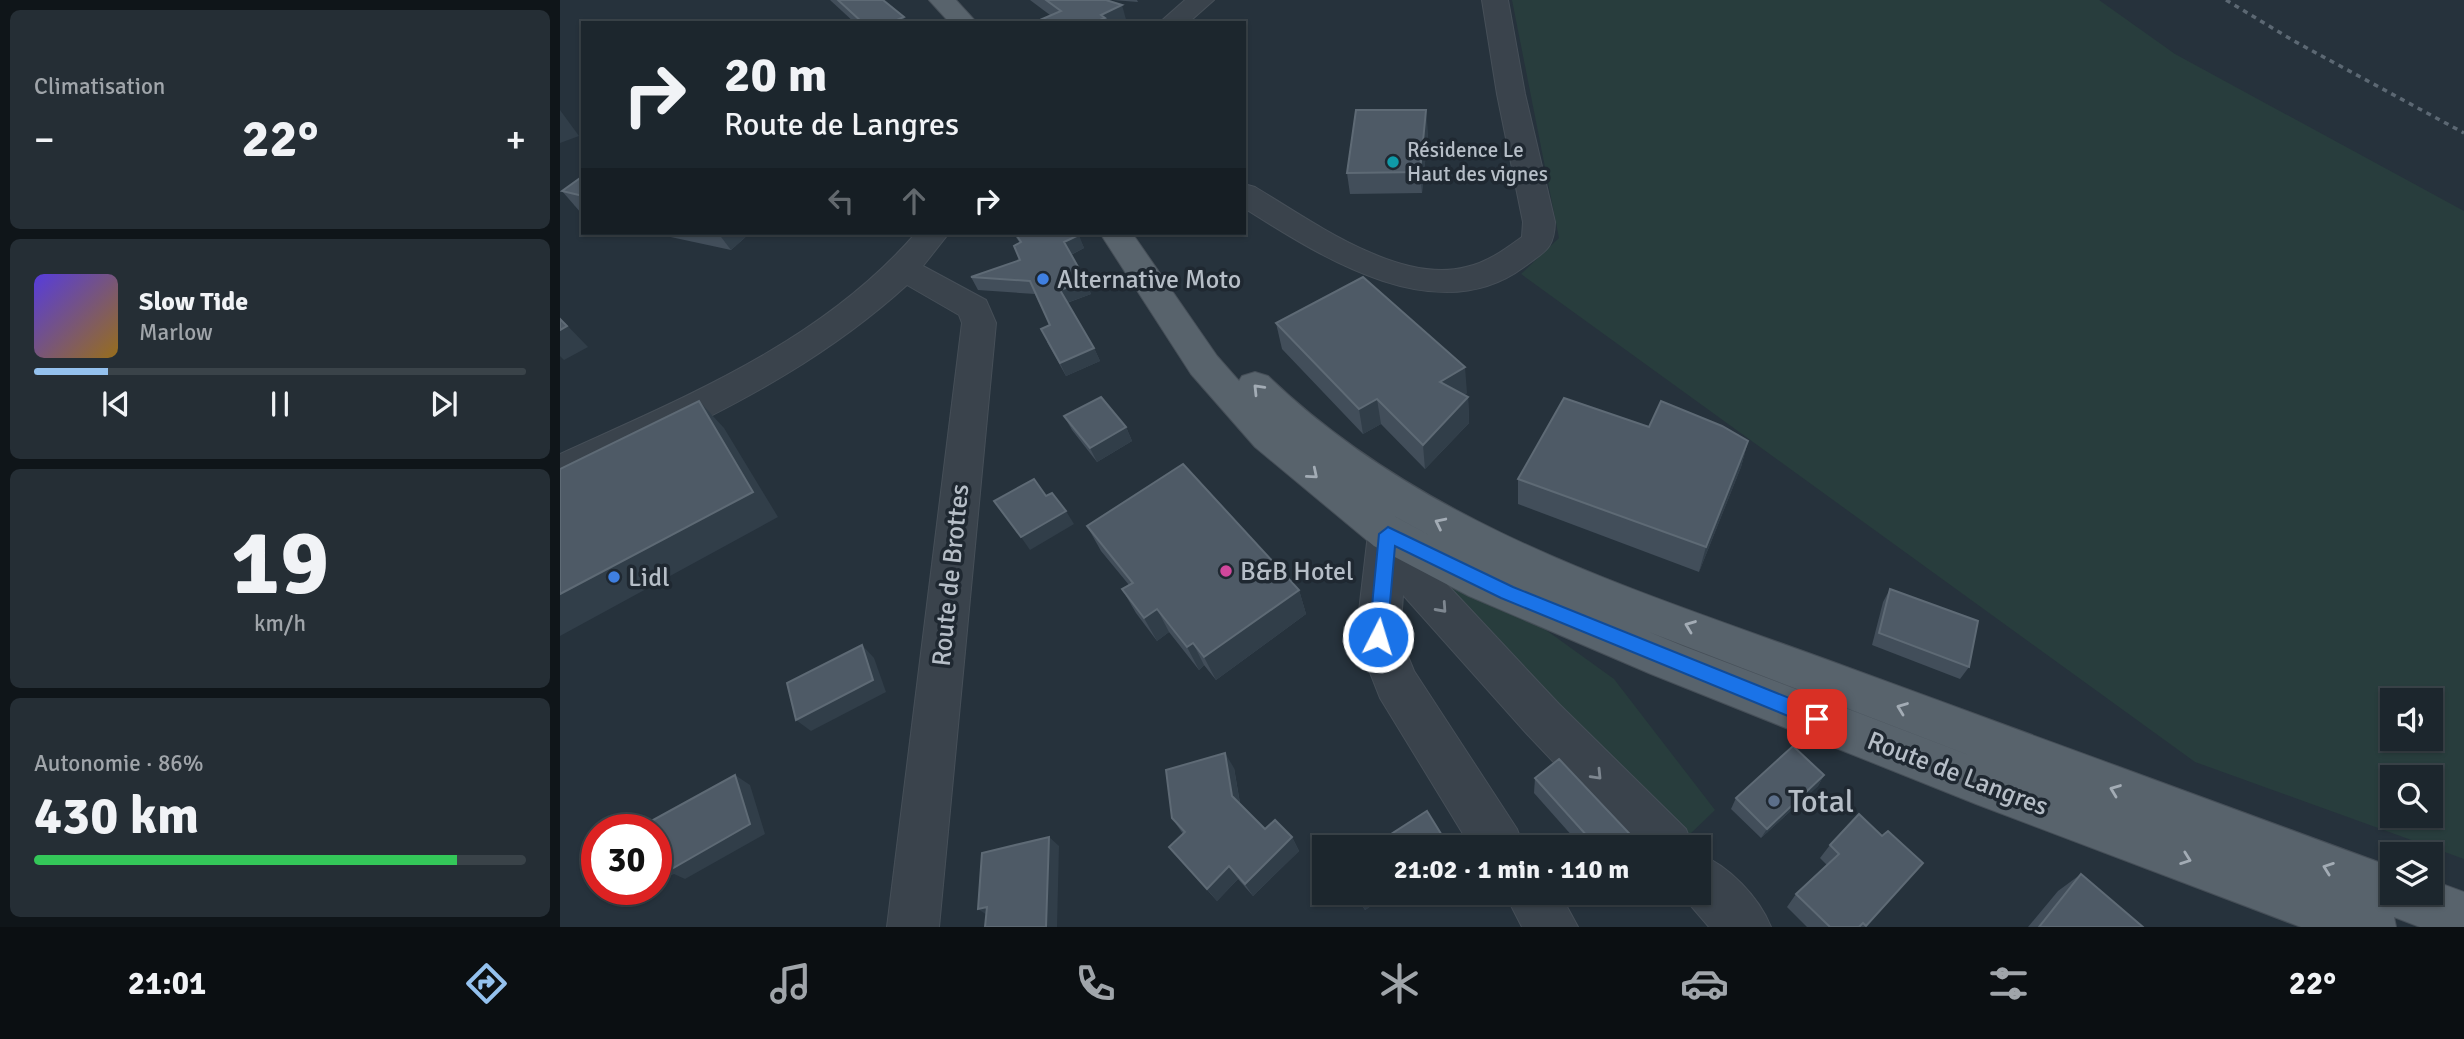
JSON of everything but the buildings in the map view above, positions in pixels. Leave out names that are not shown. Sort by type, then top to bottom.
[{"type":"main road","points":[[942,0],[962,21]]},
{"type":"main road","name":"Route de Langres","points":[[1117,235],[1204,365],[1268,437],[1388,534],[1484,583],[1667,660],[1976,781],[2370,927]]},
{"type":"main road","points":[[1141,235],[1230,359],[1286,417],[1339,460],[1413,510],[1502,553],[1588,590],[2137,799],[2380,887]]},
{"type":"main road","points":[[2428,905],[2464,918]]},
{"type":"street","points":[[1174,21],[1200,0]]},
{"type":"street","points":[[1246,195],[1355,260],[1401,275],[1451,280],[1475,277],[1521,256],[1538,241],[1539,222],[1511,93],[1495,0]]},
{"type":"street","points":[[560,471],[688,410],[792,355],[853,314],[900,271],[931,235]]},
{"type":"street","name":"Route de Brottes","points":[[900,271],[917,276],[974,308],[979,323],[913,927]]},
{"type":"street","points":[[1388,534],[1378,637],[1396,683],[1491,835]]},
{"type":"street","points":[[1388,534],[1411,575],[1543,719],[1656,835]]},
{"type":"street","points":[[1711,891],[1741,922]]},
{"type":"street","points":[[1538,905],[1552,927]]},
{"type":"green space","points":[[1512,0],[2099,0],[2175,54],[2464,211],[2464,859],[2443,851],[2443,842],[2417,842],[2195,762],[1521,274],[1559,238]]},
{"type":"green space","points":[[1446,576],[1525,615],[1614,679],[1715,810],[1689,835],[1518,679],[1435,586]]},
{"type":"railway","points":[[2226,0],[2294,41],[2464,133]]},
{"type":"place","name":"Résidence Le Haut des vignes","points":[[1393,162]]},
{"type":"place","name":"Alternative Moto","points":[[1043,279]]},
{"type":"place","name":"B&B Hotel","points":[[1226,571]]},
{"type":"place","name":"Lidl","points":[[614,577]]},
{"type":"place","name":"Total","points":[[1774,801]]},
{"type":"route","points":[[1378,637],[1388,534],[1507,593],[1817,719]]}]
